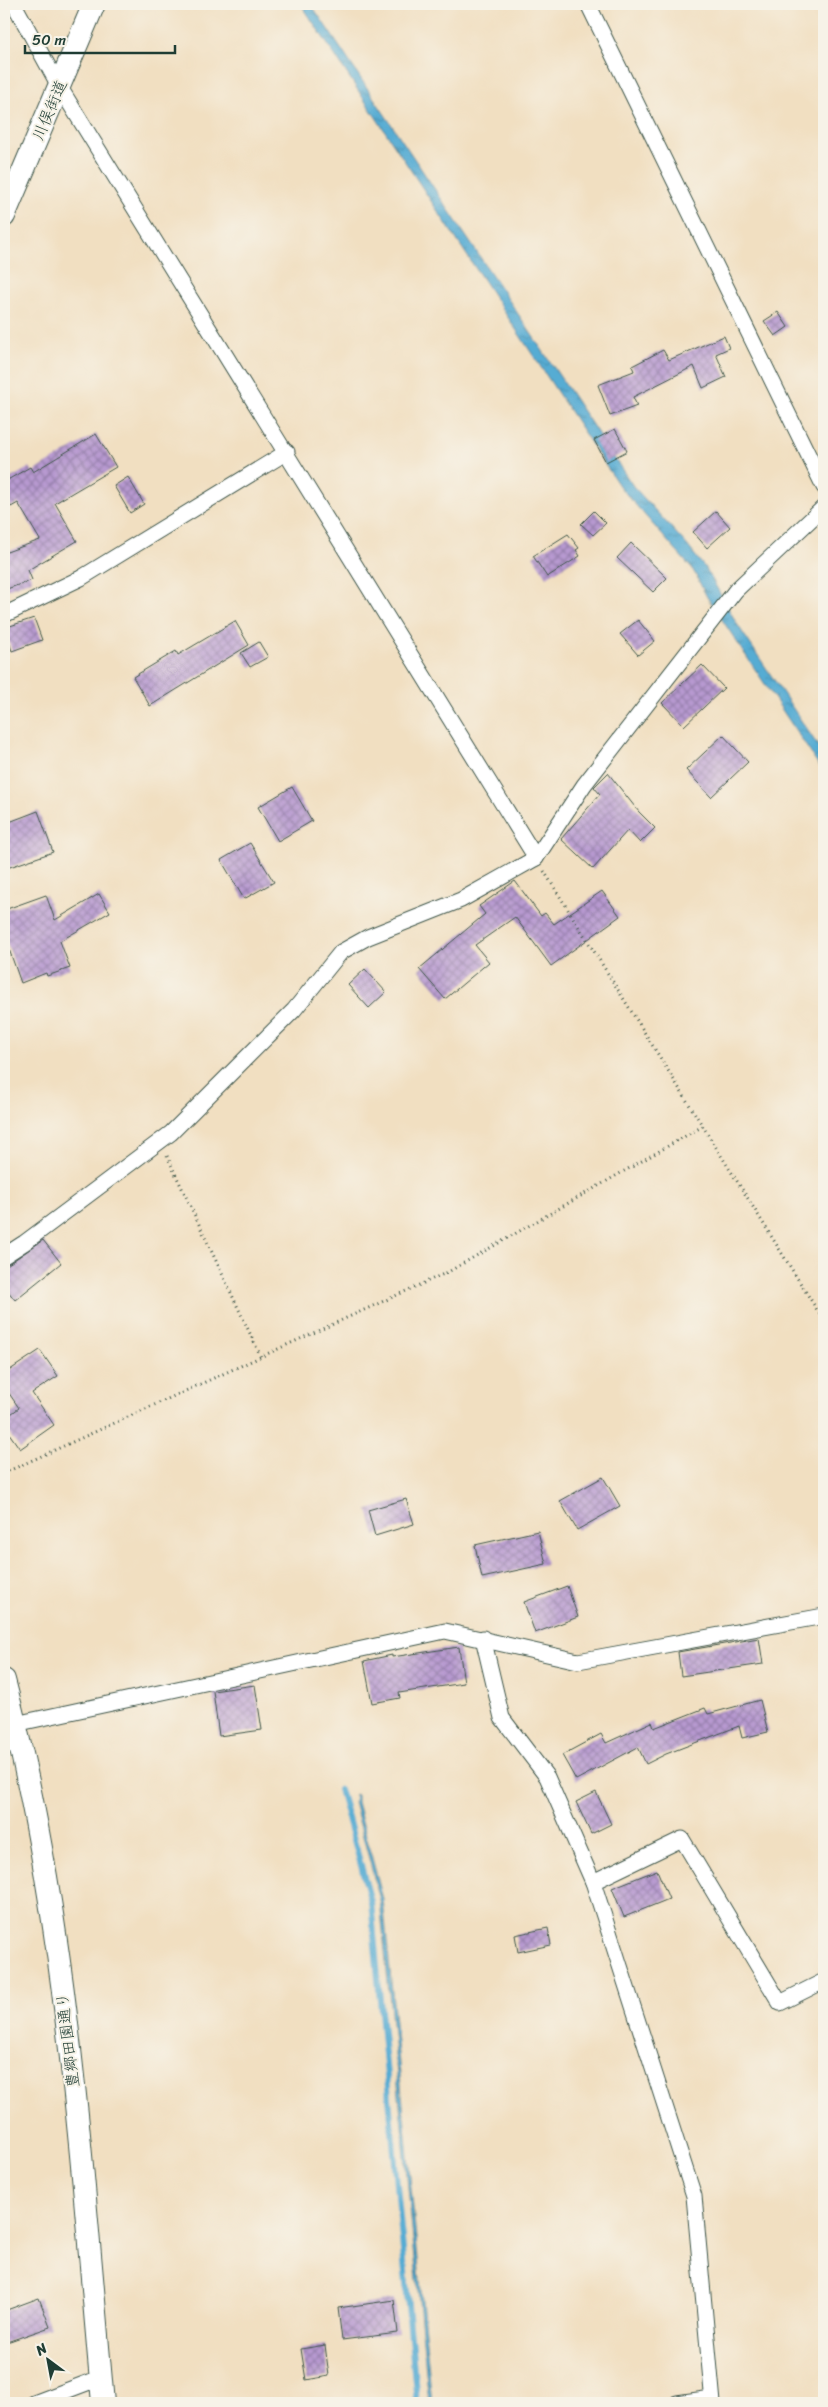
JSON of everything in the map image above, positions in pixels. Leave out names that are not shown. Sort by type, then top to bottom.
[{"type":"street","points":[[14,4],[59,86],[287,452],[536,858]]},
{"type":"street","name":"川俣街道","points":[[4,216],[94,4]]},
{"type":"street","points":[[588,4],[824,487]]},
{"type":"street","points":[[4,615],[81,578],[287,452]]},
{"type":"street","points":[[4,1256],[171,1133],[294,1010],[341,952],[368,937],[461,900],[536,858],[590,778],[736,590],[824,507]]},
{"type":"street","points":[[13,1737],[445,1631],[578,1661],[824,1616]]},
{"type":"street","points":[[482,1638],[502,1718],[547,1777],[593,1882],[694,2196],[712,2400],[677,2403]]},
{"type":"street","name":"豊郷田園通り","points":[[4,1680],[13,1737],[50,1898],[72,2068],[103,2403]]},
{"type":"street","points":[[593,1882],[682,1839],[780,2003],[824,1981]]},
{"type":"street","points":[[34,2403],[100,2378]]},
{"type":"path","points":[[536,858],[824,1321]]},
{"type":"path","points":[[4,1473],[448,1272],[703,1126]]},
{"type":"path","points":[[160,1141],[261,1357]]},
{"type":"water","points":[[301,4],[311,4],[633,486],[687,545],[708,572],[737,624],[824,755],[824,773],[707,597],[693,570],[620,487]]},
{"type":"water","points":[[355,1794],[357,1795],[357,1802],[383,1899],[432,2403],[429,2403],[380,1900],[354,1802]]},
{"type":"building","points":[[778,312],[788,327],[775,336],[764,321]]},
{"type":"building","points":[[724,336],[729,348],[716,354],[726,377],[703,388],[694,366],[633,397],[637,406],[610,416],[598,385],[634,371],[632,366],[663,350],[669,360]]},
{"type":"building","points":[[615,429],[627,451],[606,462],[594,440]]},
{"type":"building","points":[[96,434],[116,467],[55,503],[77,541],[28,570],[32,580],[4,590],[4,553],[40,540],[18,503],[11,507],[4,494],[4,482],[30,467],[33,472]]},
{"type":"building","points":[[128,477],[144,504],[130,513],[114,486]]},
{"type":"building","points":[[594,511],[606,523],[593,535],[581,524]]},
{"type":"building","points":[[716,511],[730,527],[707,548],[693,532]]},
{"type":"building","points":[[568,534],[579,548],[576,550],[580,556],[547,577],[533,556]]},
{"type":"building","points":[[631,543],[667,578],[653,592],[617,558]]},
{"type":"building","points":[[34,618],[42,640],[12,651],[4,628]]},
{"type":"building","points":[[638,620],[655,641],[638,655],[620,634]]},
{"type":"building","points":[[235,621],[249,645],[150,706],[133,677],[176,651],[178,655]]},
{"type":"building","points":[[259,642],[268,657],[250,667],[241,653]]},
{"type":"building","points":[[702,665],[724,688],[684,726],[662,703]]},
{"type":"building","points":[[723,735],[748,762],[711,797],[686,770]]},
{"type":"building","points":[[608,773],[639,812],[655,828],[640,843],[628,830],[593,869],[561,839],[600,794],[594,787]]},
{"type":"building","points":[[292,787],[312,821],[278,841],[258,807]]},
{"type":"building","points":[[38,811],[53,852],[4,869],[4,824]]},
{"type":"building","points":[[250,843],[274,882],[244,899],[221,860]]},
{"type":"building","points":[[515,881],[541,916],[545,913],[554,924],[602,891],[620,916],[551,966],[515,917],[475,945],[489,962],[445,999],[419,969],[485,914],[479,906]]},
{"type":"building","points":[[99,894],[110,912],[60,941],[70,968],[47,976],[46,973],[21,983],[4,935],[4,910],[46,895],[55,920]]},
{"type":"building","points":[[365,969],[386,992],[369,1008],[348,985]]},
{"type":"building","points":[[43,1240],[61,1263],[15,1300],[4,1286],[4,1267]]},
{"type":"building","points":[[40,1350],[58,1376],[32,1393],[54,1425],[20,1449],[4,1426],[4,1419],[19,1408],[4,1386],[4,1374]]},
{"type":"building","points":[[603,1477],[620,1506],[577,1530],[560,1501]]},
{"type":"building","points":[[406,1499],[414,1524],[375,1536],[368,1510]]},
{"type":"building","points":[[538,1531],[546,1564],[482,1578],[475,1545]]},
{"type":"building","points":[[567,1586],[578,1617],[535,1633],[524,1602]]},
{"type":"building","points":[[759,1638],[763,1664],[681,1676],[678,1652]]},
{"type":"building","points":[[459,1647],[464,1683],[399,1693],[400,1698],[372,1703],[364,1661],[392,1655],[392,1657]]},
{"type":"building","points":[[255,1685],[262,1730],[219,1736],[213,1691]]},
{"type":"building","points":[[760,1700],[768,1732],[742,1738],[739,1726],[666,1754],[646,1764],[638,1747],[576,1780],[562,1755],[601,1734],[606,1743],[652,1722],[654,1728],[705,1708],[708,1714]]},
{"type":"building","points":[[596,1792],[611,1824],[591,1834],[576,1802]]},
{"type":"building","points":[[657,1870],[669,1899],[624,1917],[612,1888]]},
{"type":"building","points":[[548,1928],[551,1945],[518,1952],[515,1935]]},
{"type":"building","points":[[39,2298],[50,2327],[4,2343],[4,2311]]},
{"type":"building","points":[[394,2300],[398,2333],[342,2340],[338,2308]]},
{"type":"building","points":[[325,2345],[329,2376],[306,2380],[301,2349]]},
{"type":"waterway","points":[[340,1789],[371,1902],[417,2403]]}]
